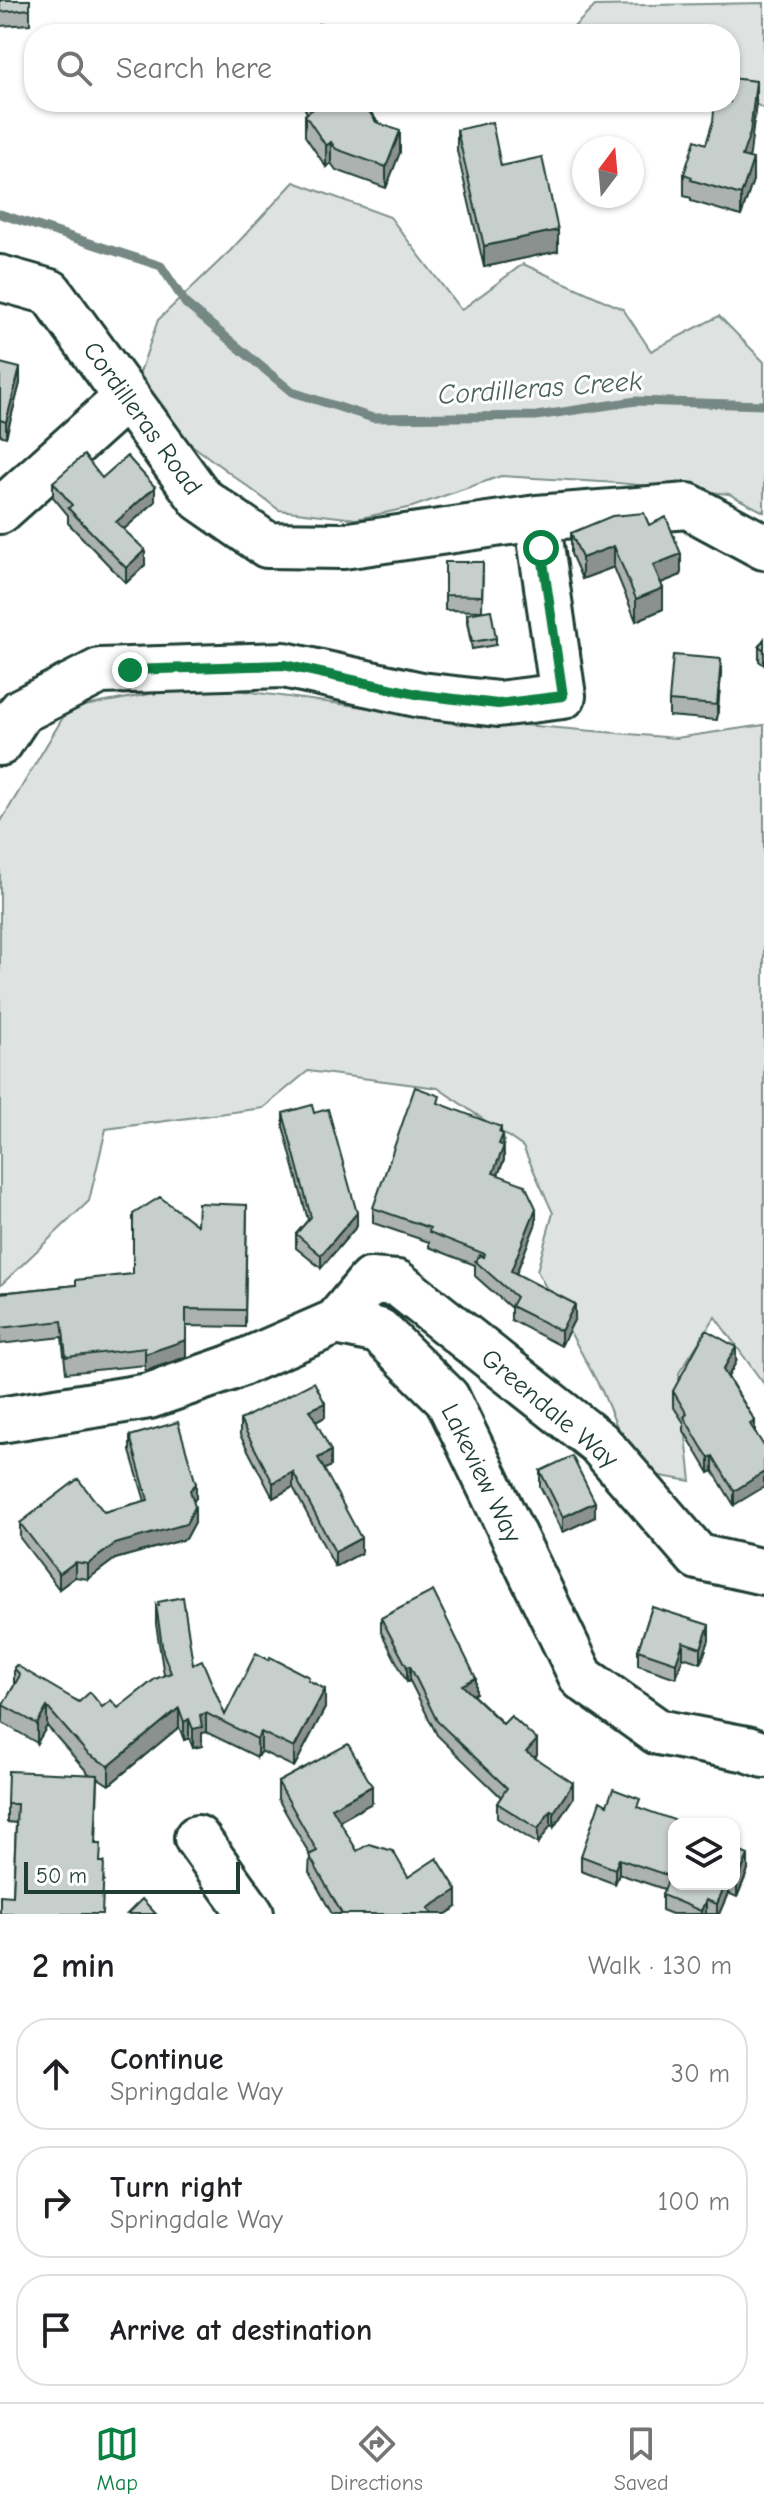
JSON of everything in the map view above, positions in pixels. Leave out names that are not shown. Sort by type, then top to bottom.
[{"type":"street","name":"Cordilleras Road","points":[[0,278],[50,292],[201,499],[267,545],[343,546],[537,518],[688,506],[764,547]]},
{"type":"street","points":[[0,511],[127,397]]},
{"type":"street","points":[[0,743],[21,711],[100,671],[284,665],[421,695],[498,704],[563,696],[537,518]]},
{"type":"street","name":"Greendale Way","points":[[336,1322],[370,1281],[397,1283],[599,1443],[698,1557],[764,1572]]},
{"type":"street","points":[[0,1420],[149,1396],[230,1368],[336,1322]]},
{"type":"street","name":"Lakeview Way","points":[[336,1322],[379,1331],[447,1398],[582,1678],[658,1732],[764,1755]]},
{"type":"street","points":[[197,1838],[251,1914]]},
{"type":"shaded area","points":[[764,3],[764,109],[740,94],[740,24],[577,24],[595,6]]},
{"type":"shaded area","points":[[294,182],[390,217],[461,310],[523,264],[623,309],[651,351],[719,316],[764,362],[764,512],[729,494],[501,476],[412,507],[356,519],[279,510],[188,442],[135,387],[158,320],[230,251]]},
{"type":"shaded area","points":[[199,685],[453,719],[676,738],[764,725],[764,1384],[715,1317],[679,1373],[691,1481],[636,1472],[602,1391],[537,1271],[553,1213],[523,1147],[438,1088],[308,1071],[263,1108],[106,1129],[89,1201],[0,1286],[0,823],[68,709]]},
{"type":"building","points":[[0,0],[30,0],[30,9],[0,12]]},
{"type":"building","points":[[740,79],[756,81],[750,133],[742,156],[753,159],[741,195],[691,180],[692,177],[684,174],[695,140],[706,144],[714,112],[740,112]]},
{"type":"building","points":[[309,112],[370,112],[376,122],[400,131],[386,167],[336,149],[331,142],[326,146],[305,115]]},
{"type":"building","points":[[492,122],[501,166],[542,157],[558,230],[484,246],[457,130]]},
{"type":"building","points":[[0,363],[20,368],[6,422],[0,420]]},
{"type":"building","points":[[84,455],[102,478],[127,456],[155,487],[116,522],[145,550],[126,568],[68,508],[72,505],[53,482]]},
{"type":"building","points":[[644,513],[649,525],[666,517],[681,554],[653,565],[663,588],[636,599],[614,546],[582,558],[571,533],[612,516]]},
{"type":"building","points":[[445,562],[483,562],[482,596],[445,595]]},
{"type":"building","points":[[491,610],[496,638],[472,642],[467,614]]},
{"type":"building","points":[[673,655],[721,659],[717,705],[669,701]]},
{"type":"building","points":[[415,1087],[440,1096],[438,1103],[501,1127],[499,1132],[503,1134],[499,1144],[504,1146],[493,1173],[525,1185],[536,1208],[511,1271],[575,1304],[561,1331],[511,1306],[516,1297],[475,1261],[485,1254],[429,1232],[430,1228],[373,1208]]},
{"type":"building","points":[[312,1105],[314,1113],[328,1109],[357,1213],[321,1255],[296,1234],[311,1217],[283,1113]]},
{"type":"building","points":[[160,1197],[197,1225],[198,1203],[247,1205],[245,1310],[186,1309],[186,1340],[145,1354],[145,1348],[66,1357],[62,1321],[0,1328],[0,1293],[76,1285],[76,1280],[133,1274],[133,1214]]},
{"type":"building","points":[[706,1330],[736,1347],[723,1370],[755,1421],[750,1424],[764,1446],[764,1472],[734,1491],[713,1456],[709,1458],[701,1446],[673,1391]]},
{"type":"building","points":[[314,1382],[325,1403],[310,1410],[331,1451],[318,1458],[361,1538],[335,1552],[293,1472],[273,1483],[240,1420]]},
{"type":"building","points":[[178,1422],[196,1484],[190,1490],[195,1507],[186,1524],[115,1544],[88,1564],[75,1562],[59,1574],[20,1523],[78,1479],[104,1512],[148,1500],[130,1436]]},
{"type":"building","points":[[572,1456],[595,1502],[563,1517],[540,1471]]},
{"type":"building","points":[[433,1591],[476,1678],[462,1685],[503,1724],[511,1716],[537,1740],[526,1752],[573,1783],[554,1812],[551,1810],[538,1829],[497,1803],[507,1788],[437,1721],[410,1666],[407,1667],[381,1618]]},
{"type":"building","points":[[183,1597],[193,1664],[202,1660],[225,1715],[256,1653],[309,1677],[308,1680],[325,1689],[294,1748],[261,1732],[257,1739],[206,1713],[200,1715],[202,1727],[193,1729],[189,1719],[184,1722],[179,1708],[109,1766],[88,1754],[47,1707],[37,1724],[3,1705],[20,1675],[14,1668],[16,1665],[79,1702],[90,1692],[102,1707],[111,1700],[118,1708],[155,1679],[171,1673],[163,1652],[156,1605]]},
{"type":"building","points":[[652,1607],[709,1625],[701,1648],[683,1642],[676,1663],[638,1650]]},
{"type":"building","points":[[348,1744],[372,1786],[332,1808],[357,1851],[369,1844],[393,1851],[408,1877],[437,1858],[457,1890],[428,1908],[432,1914],[342,1914],[309,1855],[317,1851],[278,1782]]},
{"type":"building","points":[[8,1771],[98,1775],[95,1844],[101,1844],[100,1862],[104,1862],[102,1914],[0,1914],[0,1895],[13,1896],[17,1804],[7,1804]]},
{"type":"building","points":[[613,1789],[640,1799],[637,1807],[668,1818],[668,1875],[619,1859],[615,1869],[581,1856],[600,1801],[607,1805]]},
{"type":"building","points":[[740,1852],[748,1855],[740,1875]]},
{"type":"building","points":[[668,1881],[668,1890],[723,1890],[717,1904],[706,1900],[701,1911],[662,1895]]},
{"type":"building","points":[[142,1899],[156,1914],[127,1914]]},
{"type":"waterway","name":"Cordilleras Creek","points":[[0,214],[161,266],[186,304],[292,392],[373,418],[536,416],[636,401],[764,405]]},
{"type":"route","points":[[130,670],[284,665],[421,695],[498,704],[563,696],[541,548]]}]
